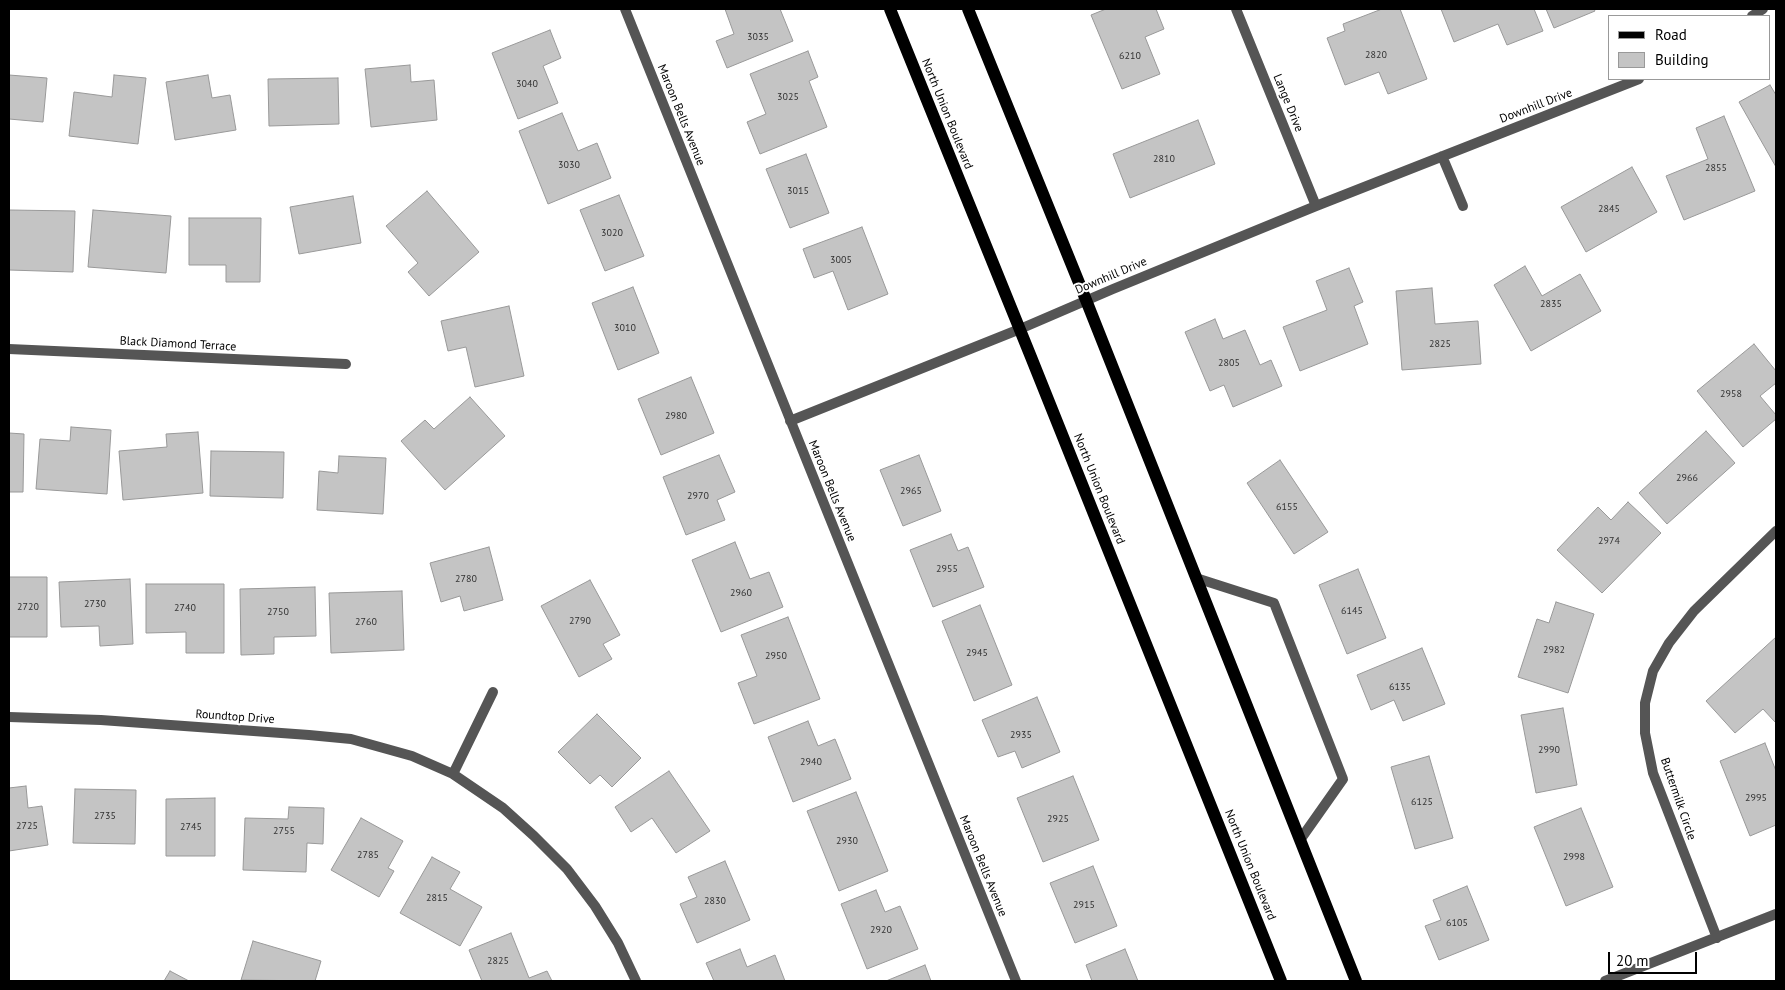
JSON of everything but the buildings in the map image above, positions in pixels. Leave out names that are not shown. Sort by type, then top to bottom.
[{"type":"main road","name":"North Union Boulevard","points":[[890,9],[1281,981]]},
{"type":"main road","points":[[968,9],[1086,300],[1356,981]]},
{"type":"street","name":"Maroon Bells Avenue","points":[[625,9],[1016,981]]},
{"type":"street","name":"Lange Drive","points":[[1236,9],[1316,206]]},
{"type":"street","name":"Downhill Drive","points":[[790,421],[1020,329],[1316,206],[1636,80]]},
{"type":"street","points":[[1442,156],[1463,206]]},
{"type":"street","name":"Black Diamond Terrace","points":[[9,349],[346,364]]},
{"type":"street","name":"Buttermilk Circle","points":[[1717,938],[1653,773],[1645,733],[1645,703],[1653,671],[1674,636],[1694,611],[1776,531]]},
{"type":"street","points":[[1196,578],[1274,603],[1343,779],[1300,840]]},
{"type":"street","points":[[454,774],[493,692]]},
{"type":"street","name":"Roundtop Drive","points":[[9,717],[101,720],[351,739],[412,756],[454,774],[503,808],[534,836],[567,870],[595,906],[618,943],[636,981]]},
{"type":"street","points":[[1605,981],[1776,914]]}]
